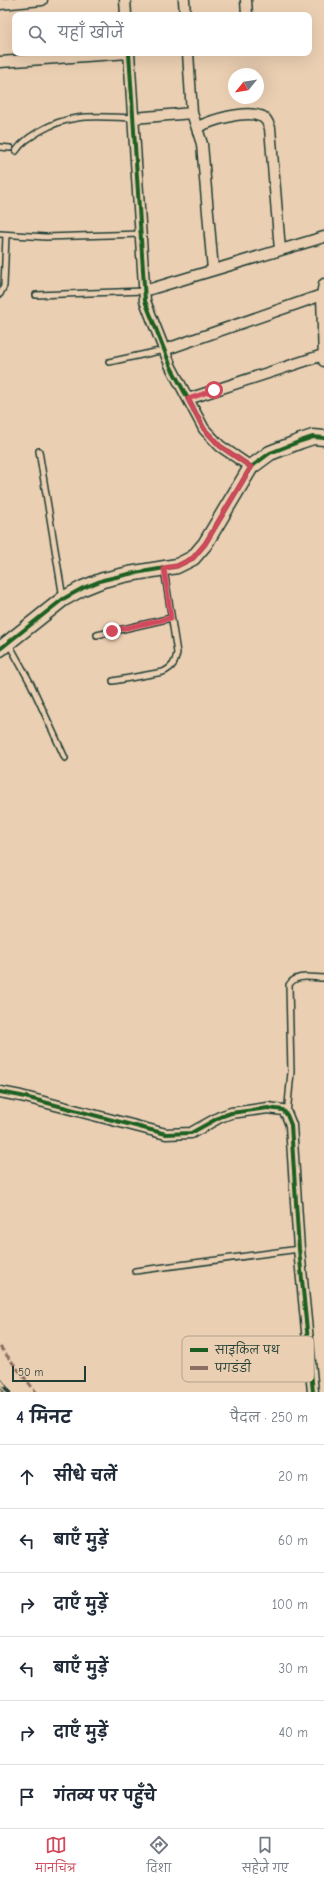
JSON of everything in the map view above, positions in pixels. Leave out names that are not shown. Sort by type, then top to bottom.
[{"type":"street","points":[[0,4],[42,0]]},
{"type":"street","points":[[125,0],[126,12]]},
{"type":"street","points":[[184,0],[185,12]]},
{"type":"street","points":[[246,0],[247,12]]},
{"type":"street","points":[[0,62],[86,56]]},
{"type":"street","points":[[129,56],[145,301],[171,367],[204,429],[220,446],[251,467]]},
{"type":"street","points":[[188,56],[192,113],[198,127],[205,168],[213,270]]},
{"type":"street","points":[[134,118],[192,113]]},
{"type":"street","points":[[198,127],[225,117],[260,116],[266,119],[270,128],[280,250]]},
{"type":"street","points":[[144,291],[324,237]]},
{"type":"street","points":[[324,284],[322,295],[324,361]]},
{"type":"street","points":[[164,350],[322,295]]},
{"type":"street","points":[[188,399],[324,356]]},
{"type":"street","points":[[4,646],[63,598],[103,580],[177,566],[193,558],[205,544],[251,467],[270,453],[313,437],[324,438]]},
{"type":"street","points":[[0,1092],[21,1096],[166,1134],[190,1133],[220,1117],[231,1113],[276,1107],[283,1110],[288,1115],[290,1125],[299,1249],[308,1336]]},
{"type":"street","points":[[312,1382],[313,1392]]},
{"type":"lane","points":[[16,151],[25,140],[60,121],[70,118],[84,116],[134,118]]},
{"type":"lane","points":[[0,147],[10,148]]},
{"type":"lane","points":[[0,294],[4,286],[3,234],[46,237],[141,234]]},
{"type":"lane","points":[[36,295],[144,291]]},
{"type":"lane","points":[[109,362],[164,350]]},
{"type":"lane","points":[[39,451],[63,598]]},
{"type":"lane","points":[[113,681],[163,672],[171,668],[175,662],[177,653],[164,568]]},
{"type":"lane","points":[[96,635],[171,618]]},
{"type":"lane","points":[[4,646],[31,684],[65,758]]},
{"type":"lane","points":[[288,1115],[291,1072],[289,985],[292,980],[298,977],[324,978]]},
{"type":"lane","points":[[135,1271],[299,1249]]},
{"type":"railway","points":[[0,1380],[9,1392]]},
{"type":"marked path","points":[[0,1347],[36,1392]]},
{"type":"cycle path","points":[[129,56],[145,301],[171,367],[204,429],[220,446],[251,467]]},
{"type":"cycle path","points":[[0,649],[63,599],[83,588],[103,580],[177,566],[193,558],[205,544],[251,467],[270,453],[313,437],[324,438]]},
{"type":"cycle path","points":[[0,1092],[21,1096],[166,1134],[191,1133],[220,1117],[231,1113],[268,1108],[283,1110],[291,1125],[299,1249],[308,1336]]},
{"type":"cycle path","points":[[312,1382],[313,1392]]},
{"type":"route","points":[[112,631],[171,618],[164,568],[177,566],[193,558],[205,544],[243,478],[251,467],[220,446],[204,429],[188,399],[214,390]]}]
